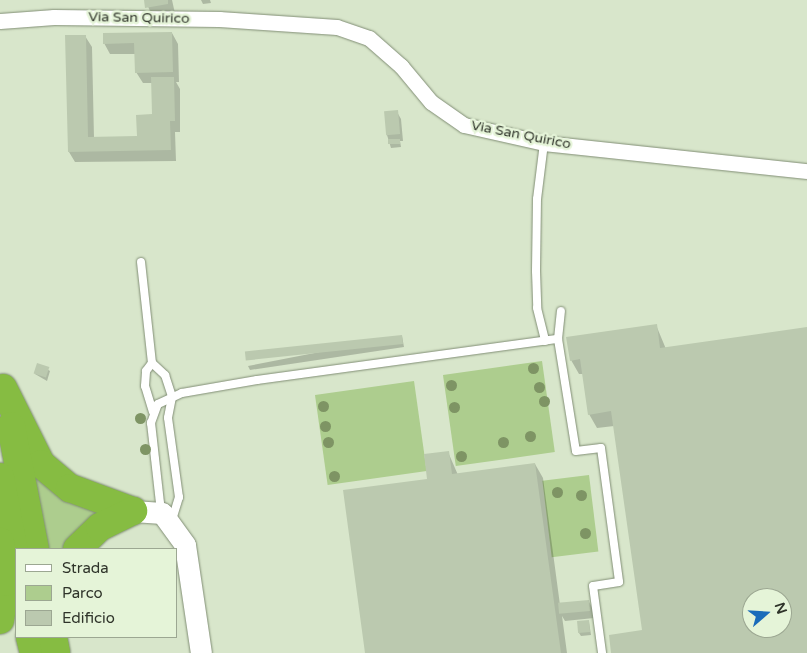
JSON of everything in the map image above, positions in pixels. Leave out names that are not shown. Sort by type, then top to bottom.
[{"type":"highway","points":[[2,379],[41,464],[70,488],[133,510]]},
{"type":"highway","points":[[2,379],[35,548]]},
{"type":"highway","points":[[0,477],[15,557]]},
{"type":"highway","points":[[78,548],[100,527],[133,510]]},
{"type":"highway","points":[[0,540],[6,582],[0,620]]},
{"type":"street","name":"Via San Quirico","points":[[0,21],[54,17],[228,19],[337,27],[369,38],[401,66],[431,102],[464,125],[544,143],[807,171]]},
{"type":"street","points":[[133,510],[166,518],[185,545],[201,653]]},
{"type":"street","points":[[166,518],[172,548]]},
{"type":"street","points":[[178,591],[187,653]]},
{"type":"lane","points":[[544,143],[537,198],[536,271],[537,308],[545,341]]},
{"type":"lane","points":[[141,262],[152,363],[165,375],[172,397],[168,418],[179,497],[166,518]]},
{"type":"lane","points":[[561,311],[558,339],[576,451],[601,448],[619,582],[593,586],[602,653]]},
{"type":"lane","points":[[166,518],[151,423],[153,412],[158,404],[172,397],[257,380],[558,339]]},
{"type":"lane","points":[[152,363],[146,371],[145,386],[153,412]]},
{"type":"green space","points":[[542,361],[555,452],[456,466],[443,375]]},
{"type":"green space","points":[[414,381],[427,471],[328,485],[315,395]]},
{"type":"green space","points":[[24,445],[120,510],[72,548],[44,548]]},
{"type":"green space","points":[[589,475],[598,551],[552,557],[542,481]]},
{"type":"building","points":[[144,0],[168,0],[168,4],[145,8]]},
{"type":"building","points":[[172,32],[173,72],[135,73],[134,43],[103,44],[103,33]]},
{"type":"building","points":[[65,35],[86,35],[88,137],[137,136],[136,115],[152,114],[151,77],[174,77],[175,121],[170,121],[171,150],[68,152]]},
{"type":"building","points":[[398,110],[400,134],[386,135],[384,111]]},
{"type":"building","points":[[388,139],[400,139],[400,144],[388,144]]},
{"type":"building","points":[[657,324],[660,348],[807,327],[807,653],[611,653],[609,635],[642,630],[611,411],[588,415],[580,359],[570,361],[566,337]]},
{"type":"building","points":[[402,335],[403,344],[246,360],[245,352]]},
{"type":"building","points":[[37,363],[49,367],[46,377],[34,373]]},
{"type":"building","points":[[449,451],[452,474],[535,463],[561,653],[365,653],[343,490],[427,479],[424,454]]},
{"type":"building","points":[[589,600],[590,611],[559,614],[558,603]]},
{"type":"building","points":[[589,620],[590,632],[578,633],[577,621]]}]
